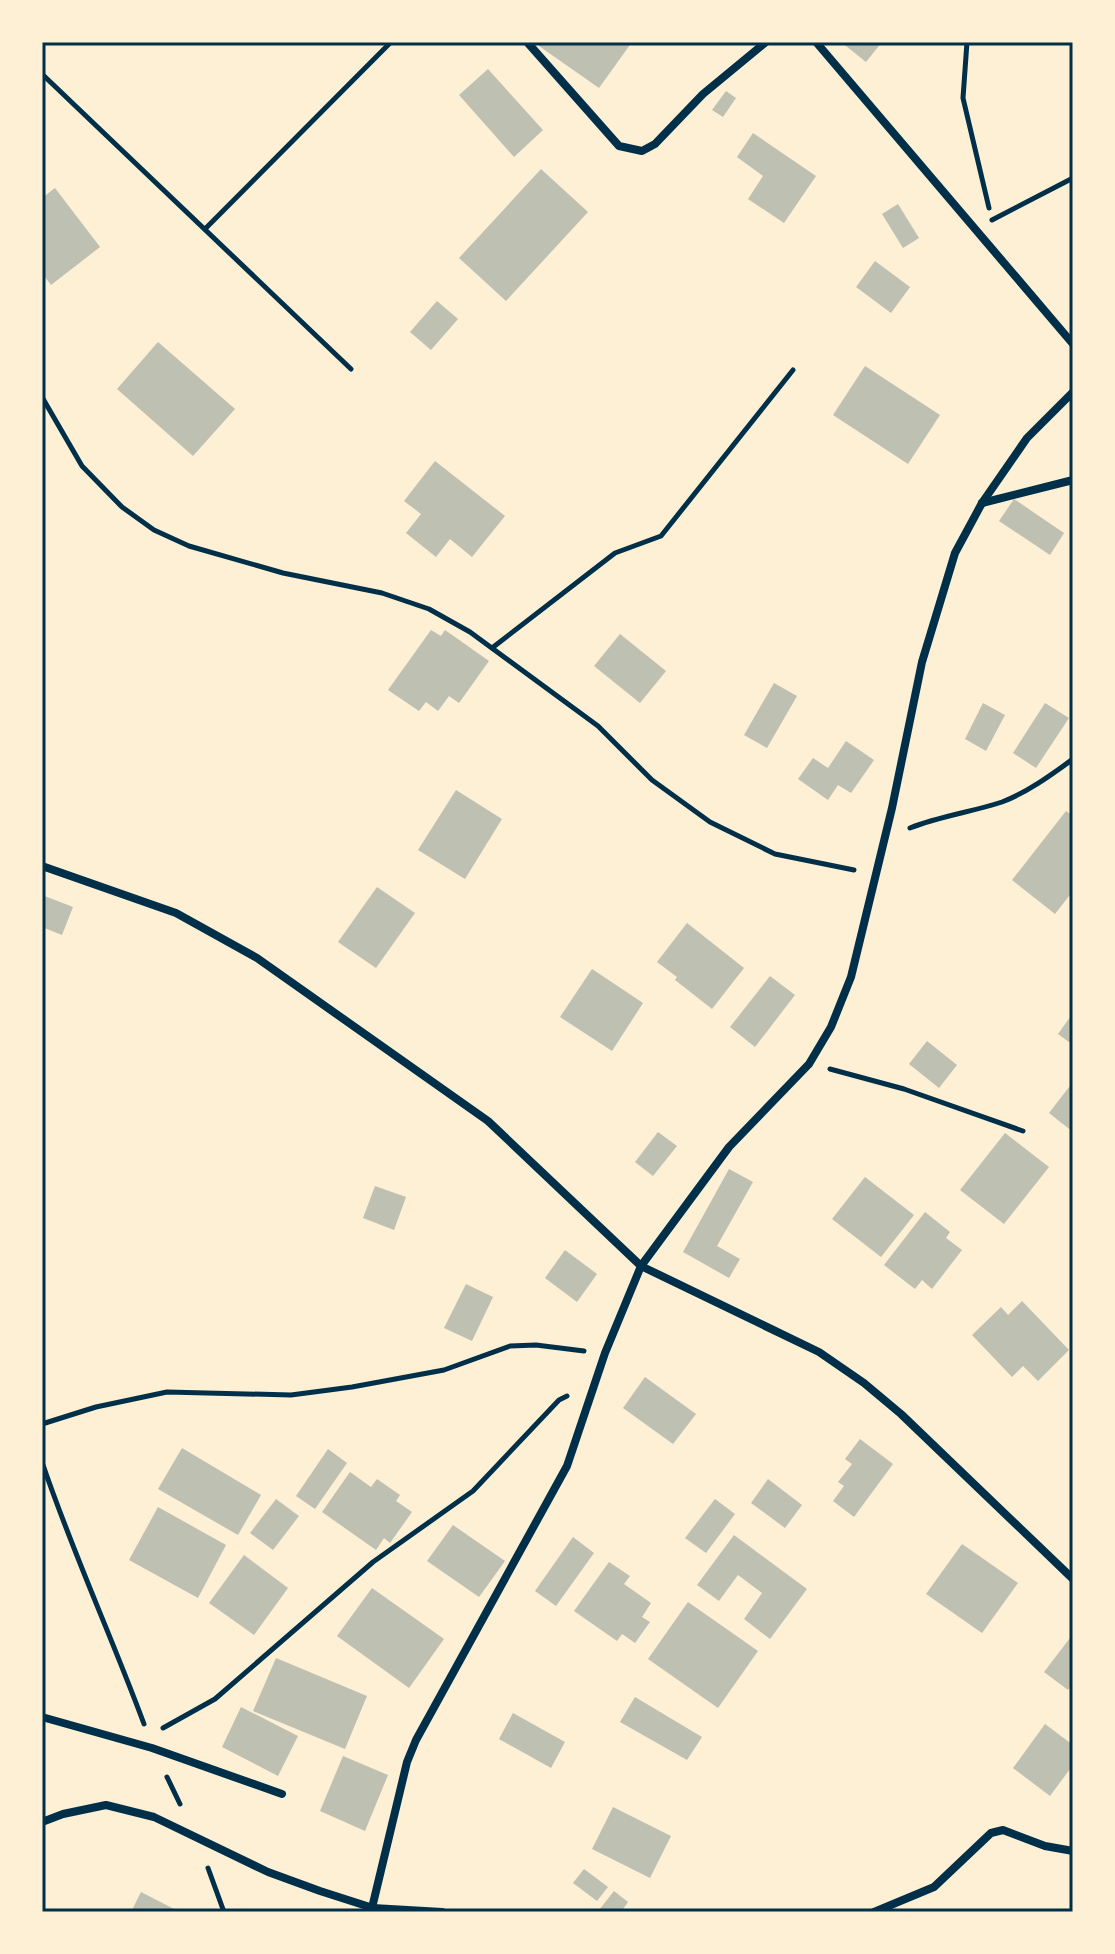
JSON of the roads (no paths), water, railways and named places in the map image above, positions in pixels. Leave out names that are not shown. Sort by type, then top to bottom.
[{"type":"street","points":[[527,42],[619,146],[642,151],[655,144],[703,94],[766,42]]},
{"type":"street","points":[[816,42],[1073,344]]},
{"type":"street","points":[[372,1910],[407,1762],[416,1740],[567,1466],[605,1353],[641,1266],[729,1147],[809,1064],[831,1027],[851,977],[892,808],[922,662],[955,553],[982,503],[1027,438],[1073,392]]},
{"type":"street","points":[[982,503],[1073,480]]},
{"type":"street","points":[[42,866],[176,913],[257,958],[488,1121],[641,1266],[819,1352],[864,1383],[901,1414],[1073,1579]]},
{"type":"street","points":[[42,1717],[152,1748],[282,1794]]},
{"type":"street","points":[[42,1822],[106,1805],[154,1817],[268,1872],[372,1910],[442,1912]]},
{"type":"street","points":[[874,1912],[934,1887],[991,1833],[1003,1830],[1045,1846],[1073,1851]]}]
